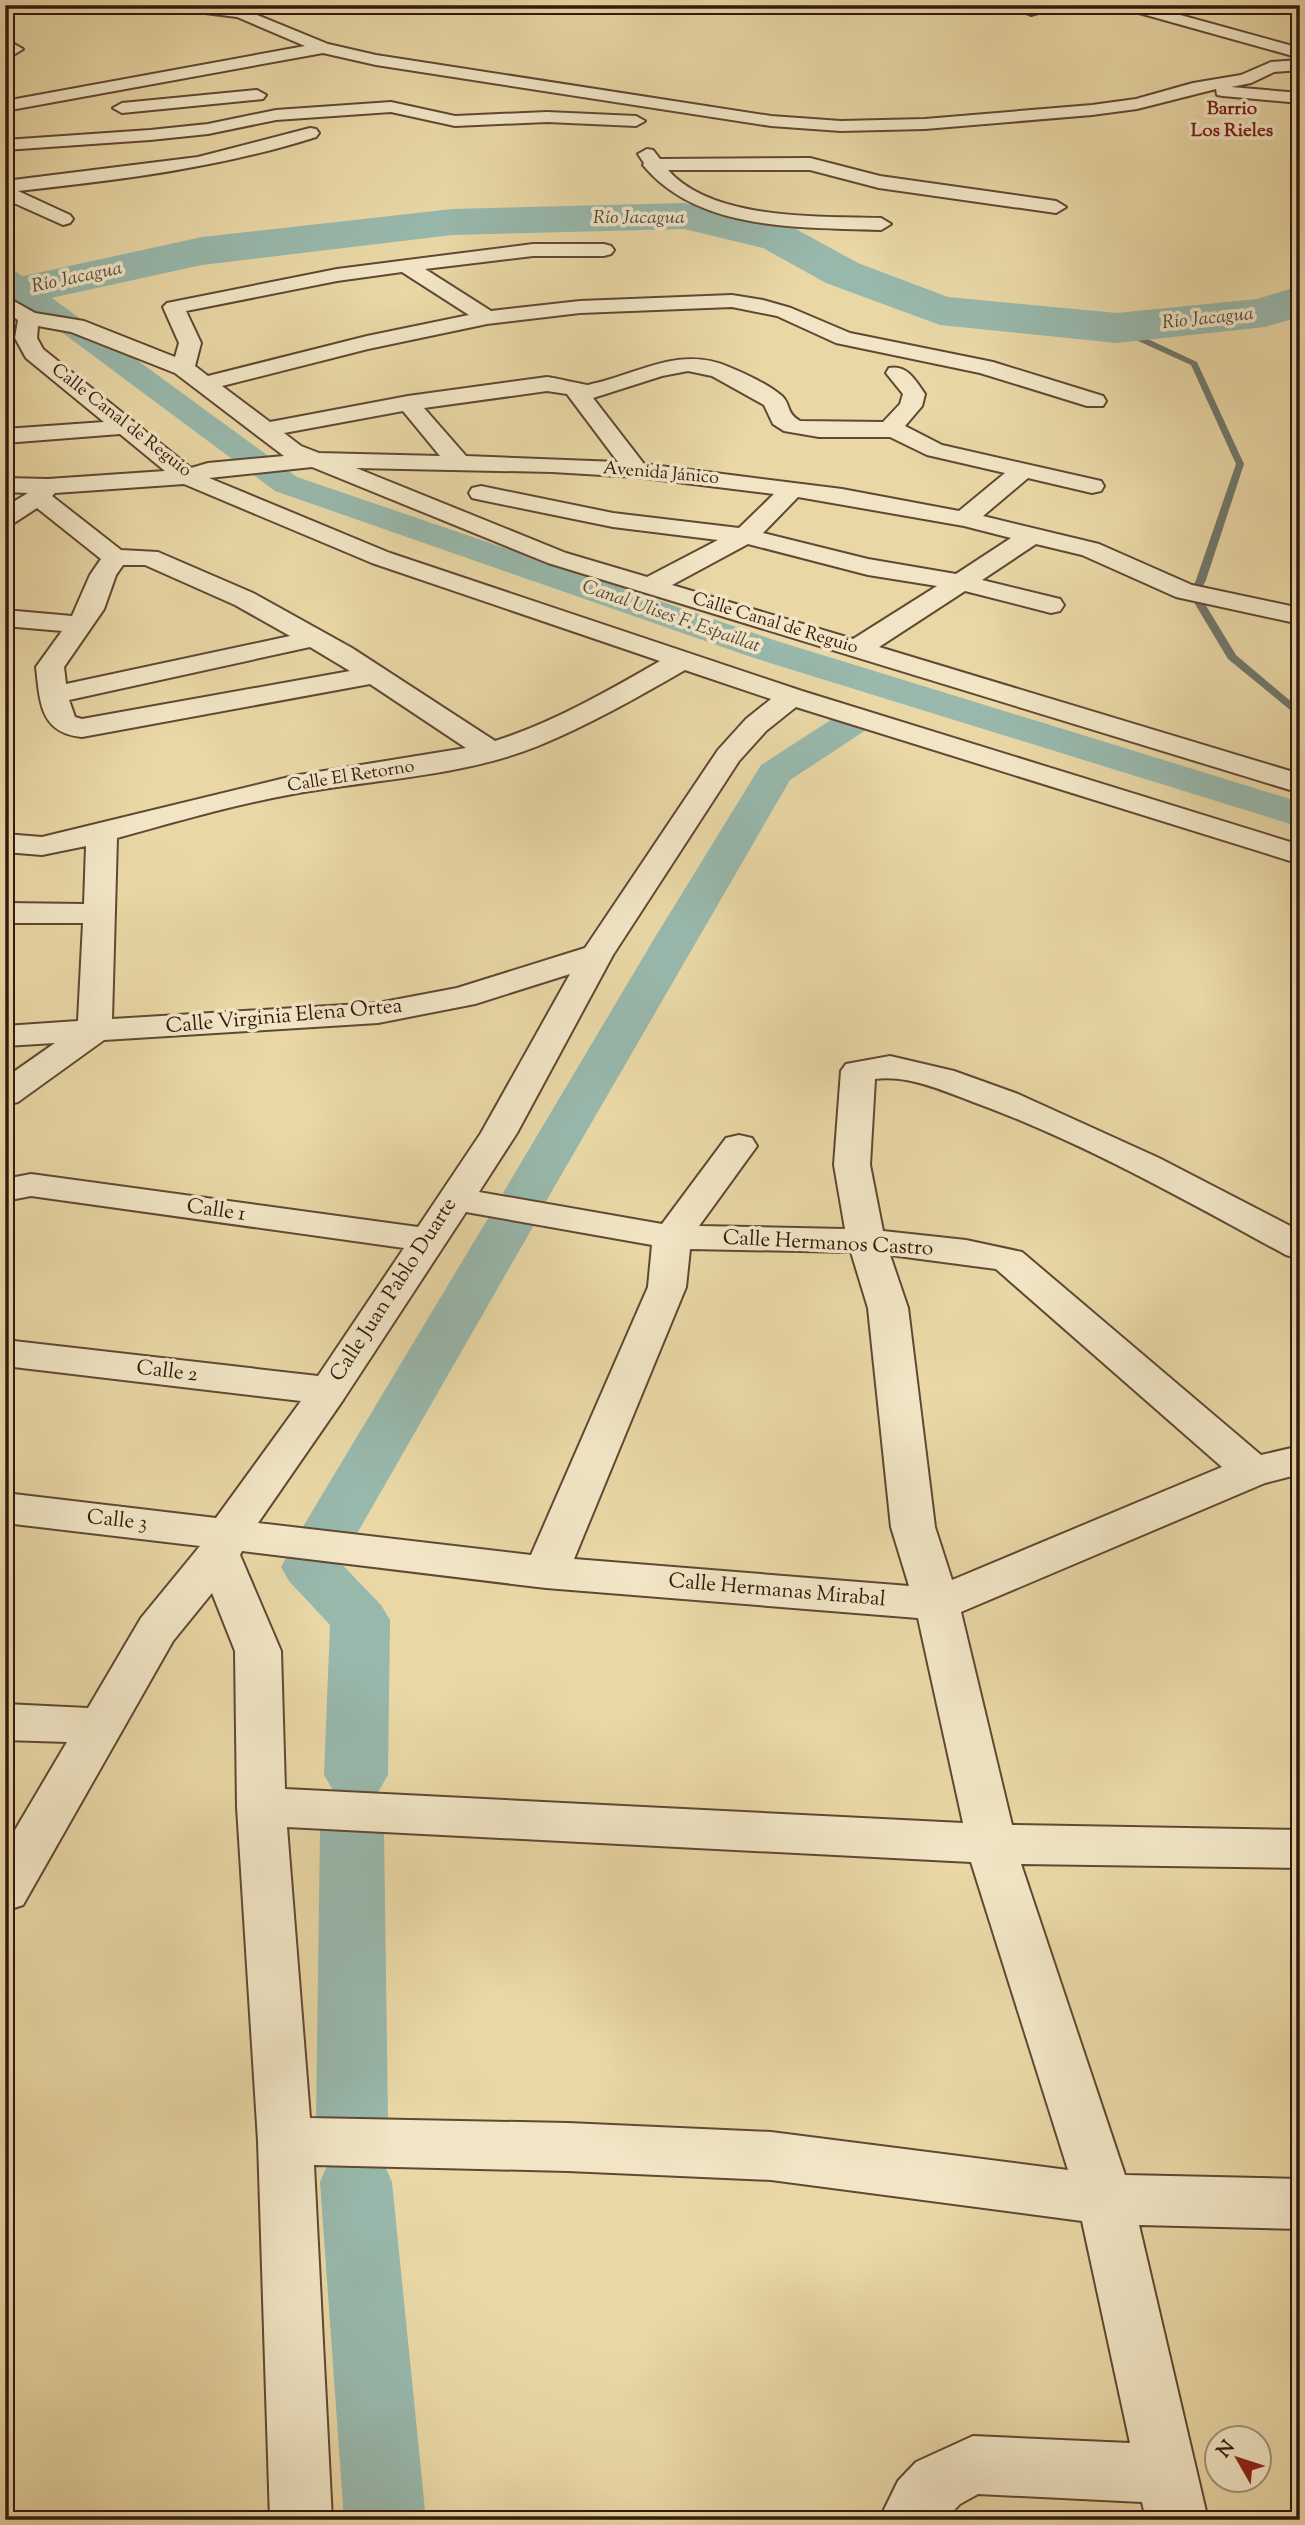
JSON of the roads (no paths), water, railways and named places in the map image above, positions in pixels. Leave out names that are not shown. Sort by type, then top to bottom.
[{"type":"street","points":[[181,5],[250,16],[323,48],[376,60],[771,121],[841,126],[1040,116],[1138,104],[1193,88],[1245,79],[1270,67],[1300,65]]},
{"type":"street","points":[[1016,5],[1031,10],[1050,5]]},
{"type":"street","points":[[1126,5],[1300,53]]},
{"type":"street","points":[[103,109],[190,103],[264,77],[323,48]]},
{"type":"street","points":[[367,77],[354,68],[376,60]]},
{"type":"street","points":[[5,106],[164,79],[264,77]]},
{"type":"street","points":[[264,77],[276,115]]},
{"type":"street","points":[[386,87],[392,93],[391,107]]},
{"type":"street","points":[[1193,88],[1300,98]]},
{"type":"street","points":[[5,145],[208,129],[276,115],[391,107],[455,121],[547,117],[655,127],[771,121]]},
{"type":"street","points":[[5,123],[59,114]]},
{"type":"street","points":[[655,127],[644,145],[652,165],[675,190],[732,210],[776,219],[881,224]]},
{"type":"street","points":[[5,189],[197,162],[258,150],[310,133]]},
{"type":"street","points":[[652,165],[810,164],[879,182],[1056,207]]},
{"type":"street","points":[[5,189],[63,219]]},
{"type":"street","points":[[183,368],[190,344],[174,307],[337,275],[533,250],[604,250]]},
{"type":"street","points":[[408,267],[487,318]]},
{"type":"street","points":[[204,384],[367,343],[487,318],[580,307],[732,301],[784,312],[844,338],[985,367],[1095,401]]},
{"type":"street","name":"Calle Canal de Reguio","points":[[5,302],[27,328],[34,353],[126,427],[197,473],[381,558],[792,697],[1300,855]]},
{"type":"street","name":"Calle Canal de Reguio","points":[[27,328],[76,326],[183,368],[293,451],[302,461],[557,558],[1300,784]]},
{"type":"street","points":[[579,395],[680,365],[701,365],[716,370],[774,401],[781,419],[791,426],[811,429],[889,430],[904,433],[923,446],[935,450],[1092,486]]},
{"type":"street","points":[[889,430],[911,406],[914,394],[897,373]]},
{"type":"street","points":[[265,430],[408,403],[547,384],[565,385],[579,395],[636,470]]},
{"type":"street","points":[[408,403],[459,463]]},
{"type":"street","points":[[5,436],[126,427]]},
{"type":"street","name":"Avenida Jánico","points":[[5,485],[43,492],[302,461],[459,463],[636,470],[793,489],[964,519],[1090,550],[1185,591],[1300,616]]},
{"type":"street","points":[[964,519],[1023,470]]},
{"type":"street","points":[[650,586],[745,536],[793,489]]},
{"type":"street","points":[[5,518],[43,492],[115,558],[149,557],[244,599],[342,654],[491,751]]},
{"type":"street","points":[[481,493],[614,520],[745,536],[868,567],[960,582],[1051,605]]},
{"type":"street","points":[[857,649],[1032,536]]},
{"type":"street","points":[[115,558],[103,575],[91,609],[50,667],[53,695],[62,722],[71,727],[375,675]]},
{"type":"street","points":[[5,618],[80,625]]},
{"type":"street","points":[[53,695],[312,639]]},
{"type":"street","name":"Calle El Retorno","points":[[5,843],[42,846],[102,833],[187,808],[293,785],[428,765],[491,751],[527,740],[632,689],[682,660]]},
{"type":"street","name":"Calle Juan Pablo Duarte","points":[[5,1891],[157,1630],[223,1544],[329,1391],[499,1133],[597,955],[728,756],[756,725],[792,697]]},
{"type":"street","points":[[5,1094],[95,1031],[102,833]]},
{"type":"street","points":[[5,913],[99,914]]},
{"type":"street","name":"Calle Virginia Elena Ortea","points":[[5,1036],[378,1013],[463,997],[597,955]]},
{"type":"street","points":[[910,2520],[920,2502],[937,2483],[973,2465],[1172,2497],[1105,2199],[989,1844],[937,1604],[913,1527],[888,1308],[866,1241],[852,1165],[855,1078],[858,1071],[877,1064],[915,1069],[944,1078],[1098,1140],[1300,1247]]},
{"type":"street","points":[[546,1572],[667,1287],[672,1237],[739,1146]]},
{"type":"street","name":"Calle 1","points":[[5,1190],[31,1185],[426,1240]]},
{"type":"street","name":"Calle Hermanos Castro","points":[[453,1199],[672,1237],[866,1241],[966,1252],[1008,1261],[1253,1471]]},
{"type":"street","name":"Calle 2","points":[[5,1353],[329,1391]]},
{"type":"street","name":"Calle Hermanas Mirabal","points":[[223,1544],[937,1604],[1253,1471],[1300,1460]]},
{"type":"street","name":"Calle 3","points":[[5,1508],[223,1544]]},
{"type":"street","points":[[223,1544],[258,1651],[261,1807],[285,2141],[301,2520]]},
{"type":"street","points":[[5,1722],[101,1726]]},
{"type":"street","points":[[261,1807],[989,1844],[1300,1849]]},
{"type":"street","points":[[285,2141],[568,2147],[771,2156],[1105,2199],[1300,2204]]},
{"type":"waterway","name":"Río Jacagua","points":[[5,294],[202,251],[452,222],[684,216],[778,238],[842,273],[940,311],[1117,328],[1265,313],[1300,300]]},
{"type":"waterway","name":"Canal Ulises F. Espaillat","points":[[5,277],[286,484],[764,649],[1300,815]]},
{"type":"waterway","points":[[1117,328],[1194,364],[1240,464],[1194,594],[1232,657],[1300,715]]},
{"type":"waterway","points":[[528,1193],[775,773],[850,724]]},
{"type":"waterway","points":[[330,1530],[509,1225]]},
{"type":"waterway","points":[[310,1567],[360,1620],[356,1775]]},
{"type":"waterway","points":[[352,1829],[352,2121]]},
{"type":"waterway","points":[[356,2182],[385,2520]]},
{"type":"district","name":"Barrio Los Rieles","points":[[1232,120]]}]
